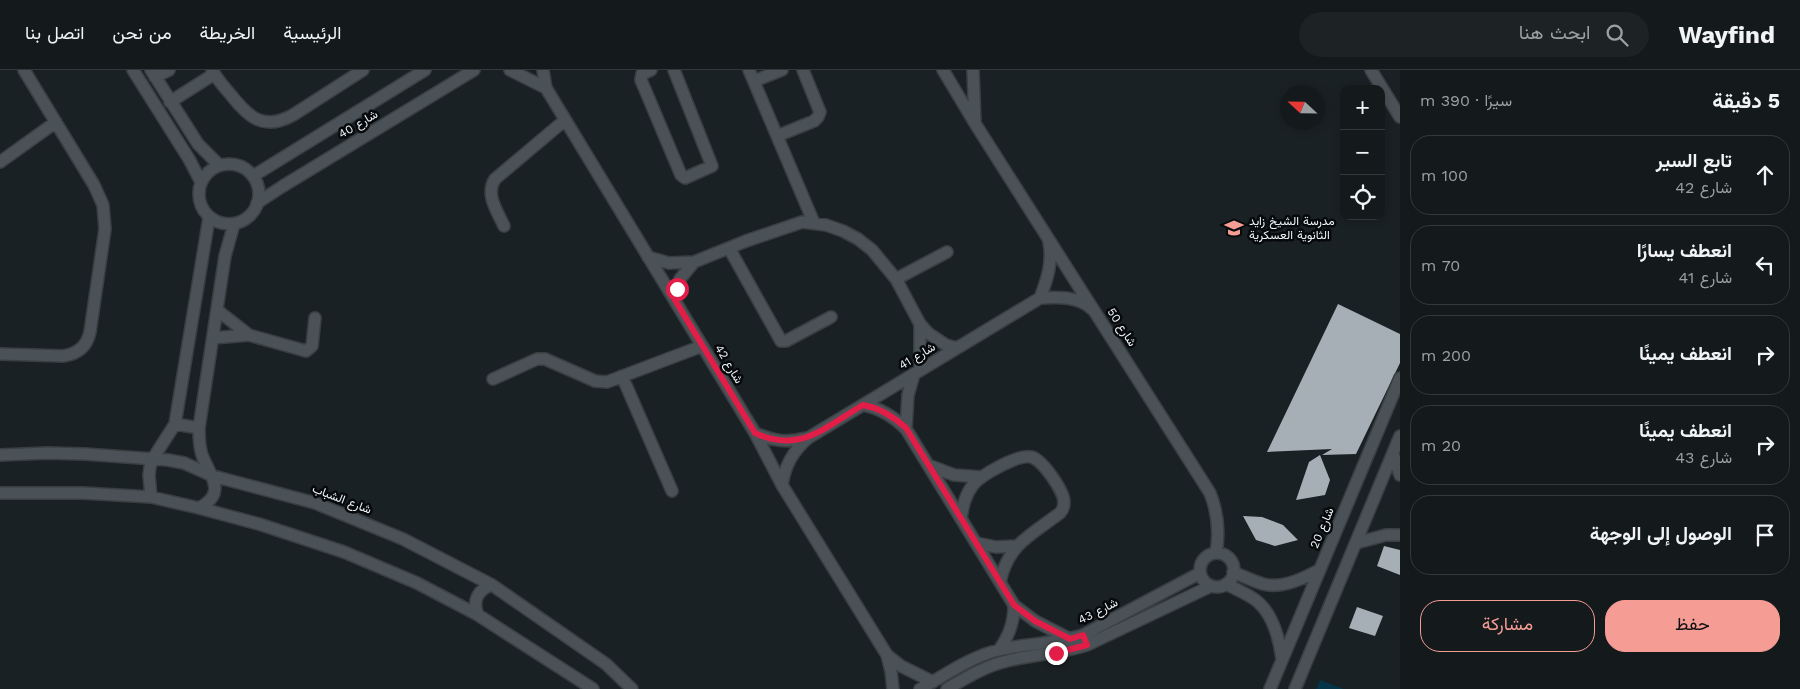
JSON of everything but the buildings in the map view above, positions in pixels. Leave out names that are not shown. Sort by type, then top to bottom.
[{"type":"street","points":[[0,354],[72,355],[79,351],[88,339],[105,229],[103,205],[94,185],[24,70]]},
{"type":"street","points":[[133,70],[189,159],[201,182]]},
{"type":"street","points":[[169,70],[153,74],[198,144],[219,165]]},
{"type":"street","points":[[170,102],[213,72],[243,111],[257,120],[273,122],[293,115],[363,70]]},
{"type":"street","name":"شارع 40","points":[[253,176],[425,70]]},
{"type":"street","name":"شارع 40","points":[[257,204],[283,186],[474,70]]},
{"type":"street","points":[[510,70],[546,88]]},
{"type":"street","name":"شارع 42","points":[[543,70],[546,88],[755,433],[782,485],[887,655],[893,689]]},
{"type":"street","points":[[642,71],[642,80],[677,166],[681,175],[686,178],[712,166],[674,70]]},
{"type":"street","points":[[749,70],[814,223]]},
{"type":"street","points":[[754,81],[782,70]]},
{"type":"street","points":[[777,136],[818,118],[820,112],[803,70]]},
{"type":"street","name":"شارع 50","points":[[943,70],[1210,493],[1218,516],[1219,528],[1216,553]]},
{"type":"street","points":[[973,70],[976,125]]},
{"type":"street","points":[[1371,70],[1400,117]]},
{"type":"street","points":[[504,226],[490,193],[494,179],[565,120]]},
{"type":"street","points":[[0,162],[56,122]]},
{"type":"street","points":[[219,165],[238,165],[253,176],[258,189],[257,204],[251,215],[234,224],[221,224],[209,218],[199,202],[201,182],[205,175],[219,165]]},
{"type":"street","points":[[151,497],[149,476],[152,460],[175,424],[209,218]]},
{"type":"street","points":[[648,256],[670,262],[694,262],[802,222],[843,230],[872,250],[896,279],[920,324],[936,340],[957,348]]},
{"type":"street","points":[[199,508],[212,498],[215,491],[213,476],[202,453],[199,428],[225,256],[234,224]]},
{"type":"street","points":[[1048,238],[1051,252],[1050,268],[1040,298],[1072,299],[1087,304],[1097,314]]},
{"type":"street","points":[[729,248],[781,341],[786,341],[831,317]]},
{"type":"street","points":[[896,279],[947,252]]},
{"type":"street","points":[[675,300],[680,279],[694,262]]},
{"type":"street","name":"شارع 41","points":[[782,485],[787,464],[796,450],[808,438],[1040,298]]},
{"type":"street","points":[[217,310],[250,335]]},
{"type":"street","points":[[213,338],[250,335],[306,351],[312,346],[314,318]]},
{"type":"street","points":[[906,428],[908,395],[917,372],[920,324]]},
{"type":"street","points":[[493,379],[537,359],[545,359],[595,382],[607,382],[702,346]]},
{"type":"street","points":[[622,376],[672,491]]},
{"type":"street","name":"شارع 20","points":[[1270,689],[1400,378]]},
{"type":"street","points":[[863,405],[881,410],[906,428],[1014,605],[1035,621],[1070,639]]},
{"type":"street","points":[[175,424],[199,428]]},
{"type":"street","name":"شارع 41","points":[[755,433],[781,442],[808,438]]},
{"type":"street","points":[[1295,689],[1400,436]]},
{"type":"street","name":"شارع الشباب","points":[[0,455],[85,454],[168,460],[184,463],[213,476],[332,509],[403,539],[492,585],[606,664],[632,689]]},
{"type":"street","points":[[1393,454],[1400,475]]},
{"type":"street","points":[[961,518],[966,495],[981,477],[1021,456],[1029,456],[1042,462],[1064,500],[1063,509],[1016,546],[1006,563],[1000,582]]},
{"type":"street","points":[[928,465],[954,475],[981,477]]},
{"type":"street","points":[[0,493],[74,493],[151,497],[259,524],[344,552],[417,583],[478,614],[593,689]]},
{"type":"street","points":[[1356,543],[1386,535],[1400,536]]},
{"type":"street","points":[[976,543],[996,547],[1016,546]]},
{"type":"street","points":[[1221,553],[1229,558],[1233,572],[1230,581],[1226,584],[1211,586],[1204,581],[1200,573],[1201,563],[1211,554],[1221,553]]},
{"type":"street","points":[[1233,572],[1264,584],[1275,585],[1298,580],[1319,570]]},
{"type":"street","name":"شارع 43","points":[[947,689],[976,672],[996,664],[1072,650],[1085,640],[1200,573]]},
{"type":"street","points":[[1226,584],[1253,597],[1268,615],[1278,636],[1282,661]]},
{"type":"street","points":[[478,614],[476,608],[477,596],[486,587],[492,585]]},
{"type":"street","name":"شارع 43","points":[[920,689],[983,655],[999,650],[1070,639],[1085,640],[1211,586]]},
{"type":"street","points":[[999,650],[1009,634],[1014,615],[1014,605]]},
{"type":"street","name":"شارع 42","points":[[887,655],[901,666],[933,682]]},
{"type":"shaded area","points":[[1320,680],[1344,689],[1316,689]]},
{"type":"place","name":"مدرسة الشيخ زايد الثانوية العسكرية","points":[[1234,228]]},
{"type":"route","points":[[677,289],[675,300],[755,433],[781,442],[808,438],[863,405],[872,406],[899,421],[906,428],[1014,605],[1035,621],[1058,634],[1070,639],[1083,635],[1087,645],[1056,653]]}]
